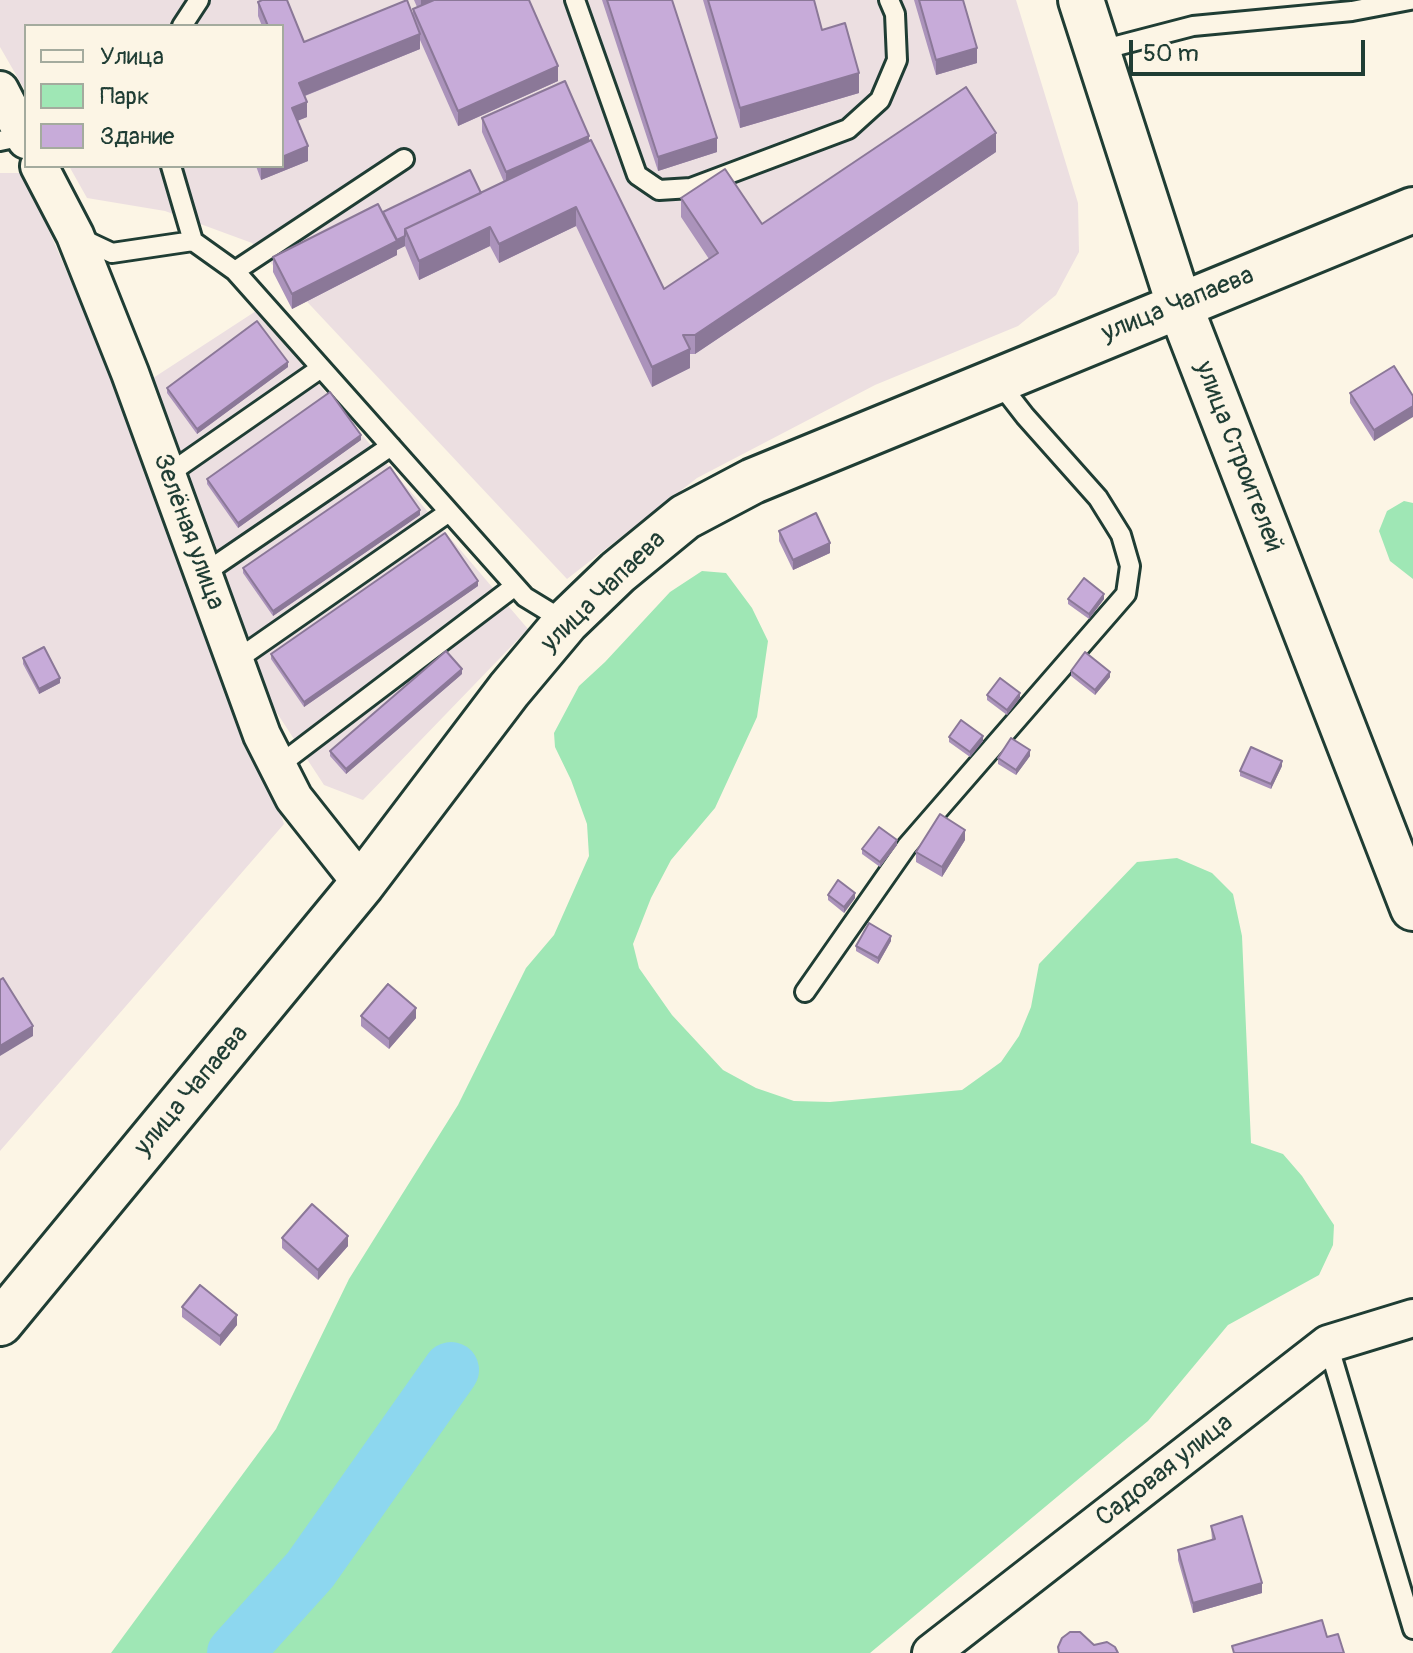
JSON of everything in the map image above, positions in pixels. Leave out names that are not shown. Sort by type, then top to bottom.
[{"type":"street","name":"улица Строителей","points":[[1081,0],[1179,304],[1413,908]]},
{"type":"street","name":"Зелёная улица","points":[[0,90],[22,146]]},
{"type":"street","name":"Зелёная улица","points":[[35,168],[75,235],[262,735],[294,798],[362,884]]},
{"type":"street","name":"улица Чапаева","points":[[0,1323],[362,884],[509,690],[566,622],[618,572],[685,517],[753,481],[1413,210]]},
{"type":"street","name":"Садовая улица","points":[[931,1653],[1328,1344],[1413,1318]]},
{"type":"lane","points":[[183,24],[199,0]]},
{"type":"lane","points":[[575,0],[637,175],[659,190],[691,188],[848,129],[880,100],[897,60],[895,14],[889,0]]},
{"type":"lane","points":[[1097,51],[1193,26],[1307,8],[1352,11],[1410,0]]},
{"type":"lane","points":[[235,271],[404,159]]},
{"type":"lane","points":[[172,168],[193,241],[235,271],[525,597],[566,622]]},
{"type":"lane","points":[[75,235],[112,253],[193,241]]},
{"type":"lane","points":[[167,475],[321,368]]},
{"type":"lane","points":[[805,992],[907,846],[1126,594],[1130,566],[1121,535],[1098,498],[997,380]]},
{"type":"lane","points":[[203,574],[391,446]]},
{"type":"lane","points":[[235,661],[449,512]]},
{"type":"lane","points":[[278,766],[515,586]]},
{"type":"lane","points":[[1328,1344],[1413,1629]]},
{"type":"shaded area","points":[[0,0],[1016,0],[1078,203],[1079,252],[1056,295],[1018,326],[875,385],[697,478],[567,579],[252,243],[165,211],[87,198],[70,168],[284,168],[284,24],[24,24],[24,89],[0,47]]},
{"type":"shaded area","points":[[0,173],[24,173],[186,546],[284,824],[0,1151]]},
{"type":"shaded area","points":[[256,311],[528,629],[363,800],[324,785],[260,687],[147,382]]},
{"type":"green space","points":[[1404,501],[1413,503],[1413,579],[1390,561],[1379,531],[1387,511]]},
{"type":"green space","points":[[702,571],[726,573],[752,608],[768,641],[757,717],[715,808],[671,860],[651,898],[633,944],[639,968],[672,1015],[723,1070],[756,1088],[794,1101],[830,1102],[962,1090],[1001,1062],[1019,1036],[1031,1007],[1039,964],[1137,862],[1177,858],[1212,873],[1233,894],[1242,936],[1251,1143],[1283,1154],[1302,1176],[1334,1225],[1333,1245],[1319,1275],[1228,1325],[1148,1421],[870,1653],[111,1653],[276,1429],[349,1279],[458,1105],[526,968],[554,935],[589,856],[587,824],[555,747],[554,733],[579,686],[670,592]]},
{"type":"building","points":[[287,0],[304,42],[407,0],[420,34],[299,83],[307,102],[292,108],[308,146],[284,156],[284,24],[267,24],[258,2]]},
{"type":"building","points":[[434,0],[529,0],[558,66],[458,111],[413,9]]},
{"type":"building","points":[[607,0],[672,0],[717,138],[658,157]]},
{"type":"building","points":[[708,0],[814,0],[822,30],[845,23],[859,73],[740,108]]},
{"type":"building","points":[[919,0],[963,0],[977,48],[936,60]]},
{"type":"building","points":[[565,81],[589,136],[506,172],[482,118]]},
{"type":"building","points":[[966,87],[996,133],[695,335],[683,335],[690,349],[652,367],[576,207],[499,244],[490,227],[419,261],[405,229],[591,140],[664,289],[718,253],[681,198],[725,169],[762,224]]},
{"type":"building","points":[[470,170],[481,193],[405,229],[405,236],[397,240],[383,212]]},
{"type":"building","points":[[378,204],[397,241],[292,294],[273,257]]},
{"type":"building","points":[[257,321],[288,362],[197,429],[167,388]]},
{"type":"building","points":[[1394,366],[1413,396],[1413,406],[1374,430],[1350,393]]},
{"type":"building","points":[[330,392],[361,435],[238,523],[207,479]]},
{"type":"building","points":[[390,467],[420,510],[273,611],[243,568]]},
{"type":"building","points":[[816,513],[830,543],[793,560],[779,531]]},
{"type":"building","points":[[445,533],[478,581],[304,702],[271,654]]},
{"type":"building","points":[[1084,578],[1104,594],[1089,614],[1068,599]]},
{"type":"building","points":[[44,647],[60,678],[39,689],[23,658]]},
{"type":"building","points":[[446,651],[462,669],[346,769],[330,751]]},
{"type":"building","points":[[1085,652],[1110,672],[1095,690],[1071,671]]},
{"type":"building","points":[[1000,678],[1020,693],[1007,710],[987,695]]},
{"type":"building","points":[[961,720],[983,736],[970,752],[949,737]]},
{"type":"building","points":[[1011,738],[1030,750],[1016,770],[998,758]]},
{"type":"building","points":[[1251,747],[1282,761],[1271,784],[1240,771]]},
{"type":"building","points":[[940,814],[965,830],[942,867],[916,852]]},
{"type":"building","points":[[879,827],[897,840],[880,862],[862,849]]},
{"type":"building","points":[[838,880],[855,893],[844,907],[828,895]]},
{"type":"building","points":[[869,923],[891,936],[878,958],[856,946]]},
{"type":"building","points":[[3,978],[33,1026],[0,1046],[0,980]]},
{"type":"building","points":[[388,984],[416,1008],[389,1039],[361,1016]]},
{"type":"building","points":[[312,1204],[348,1236],[318,1270],[282,1238]]},
{"type":"building","points":[[200,1285],[237,1315],[220,1336],[182,1307]]},
{"type":"building","points":[[1242,1516],[1262,1583],[1193,1603],[1178,1550],[1215,1539],[1211,1526]]},
{"type":"building","points":[[1322,1620],[1327,1637],[1338,1634],[1344,1653],[1234,1653],[1232,1646]]},
{"type":"building","points":[[1070,1632],[1080,1632],[1094,1645],[1107,1642],[1118,1653],[1059,1653],[1062,1638]]},
{"type":"waterway","points":[[235,1653],[310,1570],[451,1370]]}]
